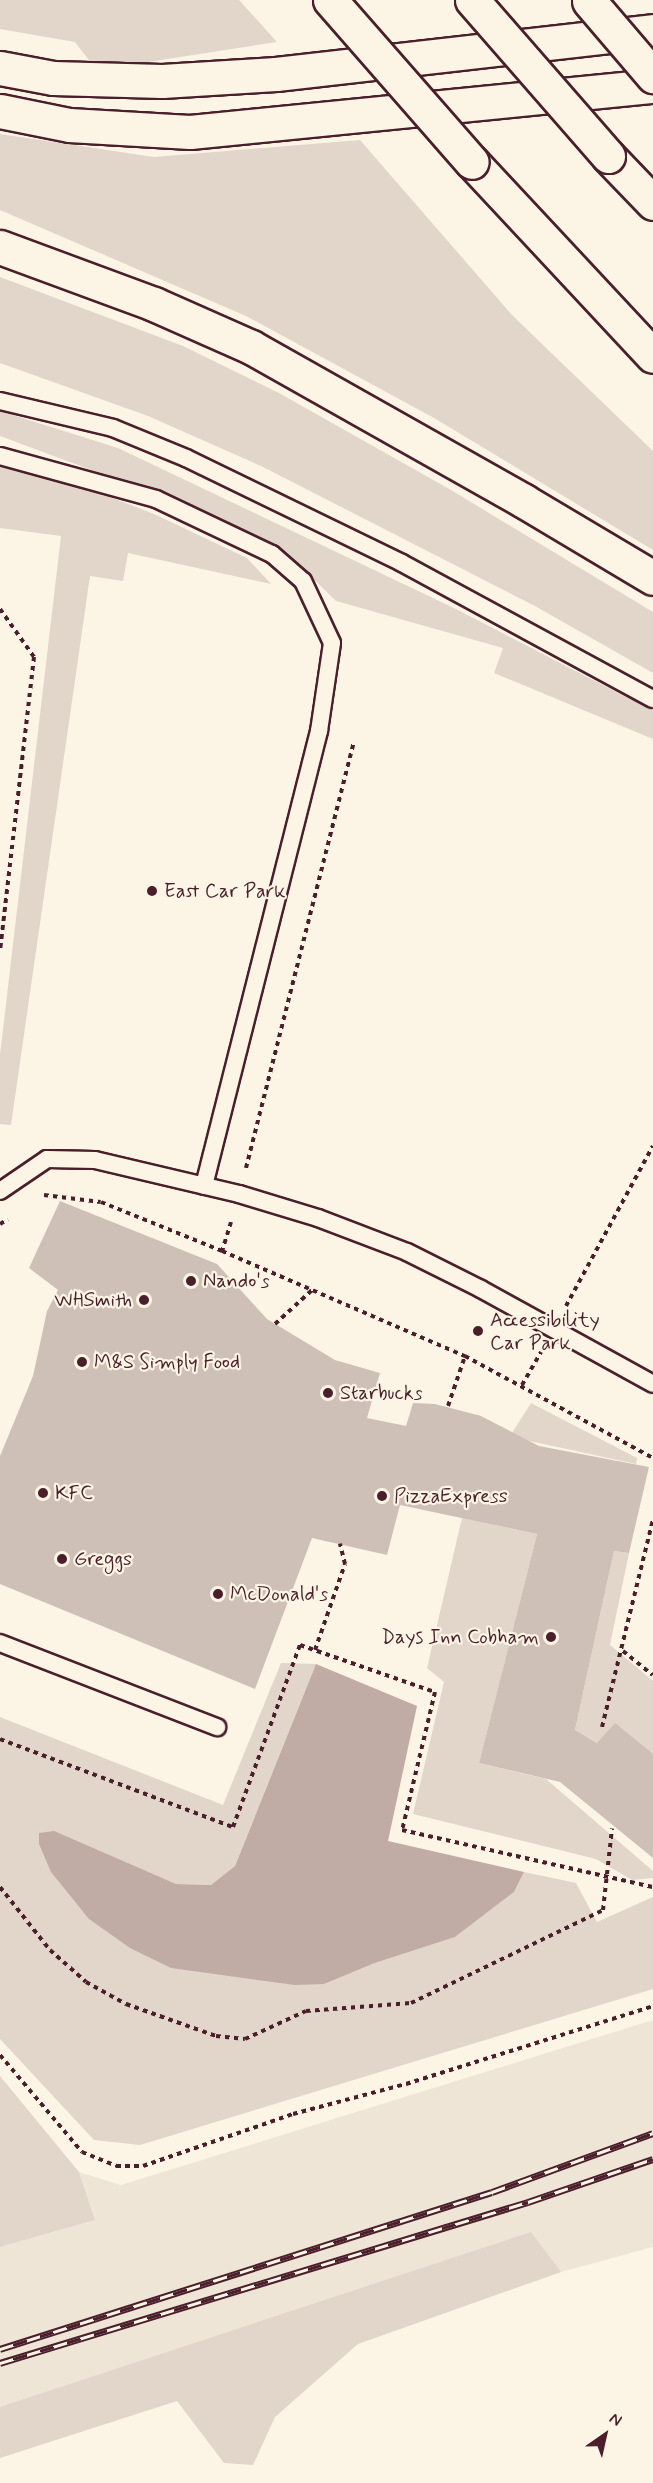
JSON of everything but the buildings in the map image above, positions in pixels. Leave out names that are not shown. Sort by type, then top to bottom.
[{"type":"highway","points":[[330,0],[472,162],[653,356]]},
{"type":"highway","points":[[472,0],[608,156],[653,203]]},
{"type":"highway","points":[[588,1],[653,76]]},
{"type":"highway","points":[[0,68],[52,78],[162,81],[276,74],[653,31]]},
{"type":"highway","points":[[0,111],[69,125],[190,132],[653,86]]},
{"type":"highway","points":[[0,247],[154,304],[250,347],[524,501],[653,578]]},
{"type":"lane","points":[[0,401],[113,428],[186,458],[402,563],[653,699]]},
{"type":"lane","points":[[0,456],[156,499],[272,554],[303,581],[332,643],[320,731],[204,1186]]},
{"type":"lane","points":[[0,1191],[47,1159],[95,1160],[239,1194],[318,1218],[407,1252],[554,1327],[653,1384]]},
{"type":"lane","points":[[0,1643],[217,1727]]},
{"type":"path","points":[[0,609],[34,657],[0,951]]},
{"type":"path","points":[[222,1251],[239,1194],[354,742]]},
{"type":"path","points":[[522,1385],[653,1146]]},
{"type":"path","points":[[35,1201],[44,1195],[101,1202],[222,1251],[465,1356],[653,1458]]},
{"type":"path","points":[[0,1224],[18,1212]]},
{"type":"path","points":[[275,1324],[312,1290]]},
{"type":"path","points":[[448,1406],[465,1356]]},
{"type":"path","points":[[602,1727],[623,1651],[653,1520]]},
{"type":"path","points":[[315,1650],[345,1564],[340,1544]]},
{"type":"path","points":[[0,1739],[233,1827],[300,1645],[435,1692],[402,1830],[653,1887]]},
{"type":"path","points":[[623,1651],[653,1675]]},
{"type":"path","points":[[0,1887],[50,1950],[86,1982],[126,2004],[216,2036],[245,2039],[306,2011],[411,2002],[603,1910],[612,1828]]},
{"type":"path","points":[[0,2055],[82,2152],[116,2166],[143,2166],[293,2114],[405,2084],[653,2006]]},
{"type":"shaded area","points":[[0,0],[239,0],[277,42],[129,65],[92,64],[75,42],[0,29]]},
{"type":"shaded area","points":[[0,134],[154,157],[360,140],[512,315],[653,451],[653,550],[434,418],[246,316],[0,210]]},
{"type":"shaded area","points":[[0,277],[183,346],[279,393],[451,490],[653,612],[653,673],[535,606],[261,466],[148,416],[0,363]]},
{"type":"shaded area","points":[[0,411],[118,448],[456,609],[653,711],[653,739],[494,673],[503,648],[336,601],[291,557],[215,516],[0,436]]},
{"type":"shaded area","points":[[0,466],[71,482],[154,514],[247,558],[271,584],[128,553],[123,581],[90,576],[11,1125],[0,1124],[0,1055],[61,536],[0,528]]},
{"type":"shaded area","points":[[531,1403],[637,1458],[636,1464],[520,1439],[512,1433]]},
{"type":"shaded area","points":[[462,1518],[537,1534],[479,1763],[546,1779],[653,1871],[653,1878],[632,1880],[596,1859],[413,1814],[444,1682],[427,1668]]},
{"type":"shaded area","points":[[614,1551],[629,1553],[610,1645],[653,1681],[653,1754],[597,1743],[575,1730]]},
{"type":"shaded area","points":[[281,1663],[316,1664],[235,1866],[211,1885],[176,1884],[39,1833],[372,1964],[455,1937],[514,1892],[524,1872],[576,1883],[597,1922],[653,1897],[653,1989],[140,2145],[94,2140],[0,2039],[0,1717],[223,1805]]},
{"type":"shaded area","points":[[316,1664],[417,1706],[388,1841],[524,1872],[514,1892],[455,1937],[372,1964],[324,1984],[295,1985],[171,1968],[130,1948],[89,1919],[51,1872],[39,1844],[39,1833],[54,1831],[176,1884],[211,1885],[235,1866]]},
{"type":"shaded area","points":[[653,2020],[653,2247],[561,2272],[0,2458],[0,2247],[95,2220],[79,2172],[121,2185]]},
{"type":"shaded area","points":[[0,2076],[79,2172],[95,2220],[0,2247]]},
{"type":"shaded area","points":[[531,2232],[561,2272],[358,2344],[275,2417],[253,2465],[224,2463],[177,2401],[0,2458],[0,2407]]},
{"type":"railway","points":[[0,2349],[492,2192],[653,2133]]},
{"type":"railway","points":[[0,2363],[528,2202],[653,2159]]},
{"type":"place","name":"East Car Park","points":[[152,891]]},
{"type":"place","name":"Nando's","points":[[191,1281]]},
{"type":"place","name":"WHSmith","points":[[144,1300]]},
{"type":"place","name":"Accessibility Car Park","points":[[478,1331]]},
{"type":"place","name":"M&S Simply Food","points":[[82,1362]]},
{"type":"place","name":"Starbucks","points":[[328,1393]]},
{"type":"place","name":"KFC","points":[[43,1493]]},
{"type":"place","name":"PizzaExpress","points":[[382,1496]]},
{"type":"place","name":"Greggs","points":[[62,1559]]},
{"type":"place","name":"McDonald's","points":[[218,1594]]},
{"type":"place","name":"Days Inn Cobham","points":[[551,1637]]}]
